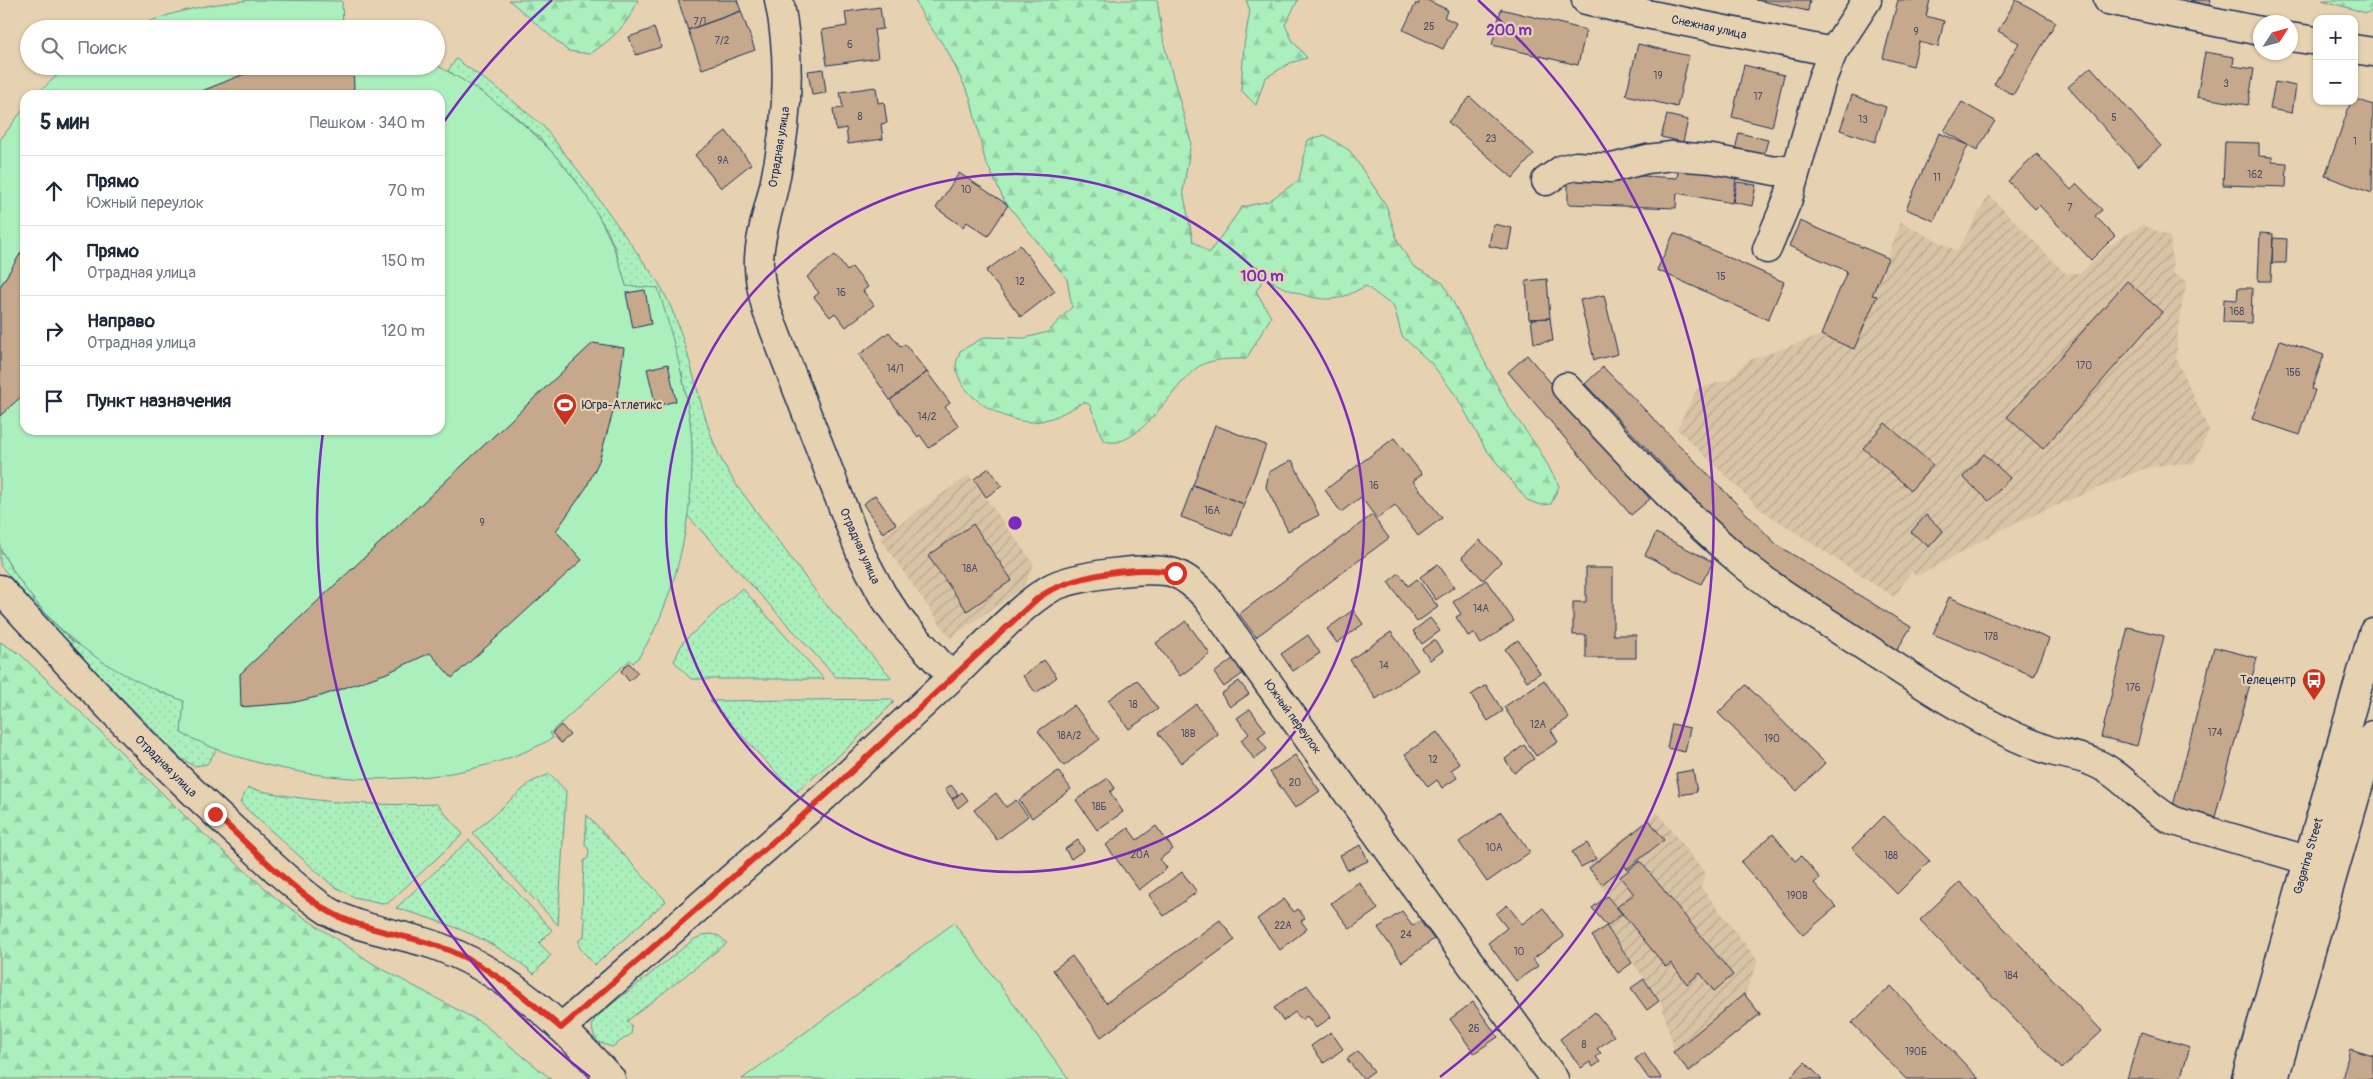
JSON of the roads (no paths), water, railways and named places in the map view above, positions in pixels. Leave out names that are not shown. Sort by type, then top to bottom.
[{"type":"street","name":"Отрадная улица","points":[[779,0],[786,34],[788,69],[785,118],[775,180],[761,237],[758,259],[760,283],[767,311],[861,554],[882,594],[903,624],[952,677]]},
{"type":"street","name":"Снежная улица","points":[[1586,0],[1833,52]]},
{"type":"street","points":[[1767,248],[1788,199],[1822,79],[1833,52],[1867,0]]},
{"type":"street","points":[[2108,0],[2253,30]]},
{"type":"street","points":[[2298,38],[2313,41]]},
{"type":"street","points":[[2358,49],[2373,52]]},
{"type":"street","points":[[1546,182],[1564,169],[1576,166],[1612,168],[1672,156],[1712,159],[1775,171],[1797,167]]},
{"type":"street","points":[[1566,387],[1676,503],[1740,561],[1762,579],[1870,650],[1976,716],[2017,737],[2053,752],[2078,756],[2096,763],[2121,779],[2160,814],[2174,821],[2334,867]]},
{"type":"street","name":"Южный переулок","points":[[952,677],[1038,598],[1052,588],[1066,582],[1156,569],[1175,573],[1194,584],[1213,606],[1554,1079]]},
{"type":"street","name":"Отрадная улица","points":[[0,588],[137,737],[195,795],[297,888],[323,908],[345,919],[433,945],[470,960],[502,978],[561,1028],[611,1079]]},
{"type":"street","name":"Gagarina Street","points":[[2246,1079],[2373,633]]},
{"type":"street","points":[[561,1028],[825,796],[952,677]]},
{"type":"street","points":[[2274,1079],[2373,735]]},
{"type":"place","name":"Югра-Атлетикс","points":[[565,426]]},
{"type":"place","name":"Телецентр","points":[[2314,701]]}]
